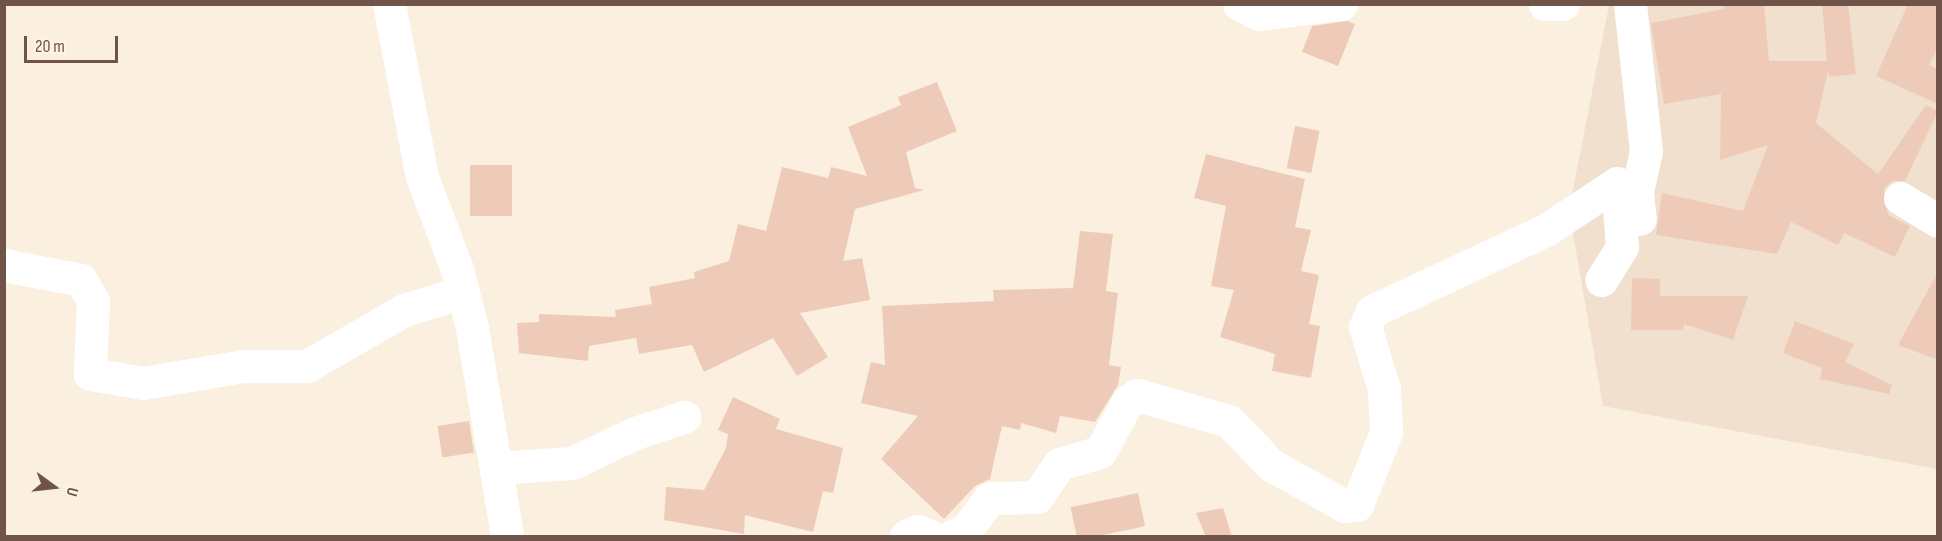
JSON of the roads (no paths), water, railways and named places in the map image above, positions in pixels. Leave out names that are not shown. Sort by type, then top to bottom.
[{"type":"street","points":[[389,4],[422,177],[463,292],[507,537]]},
{"type":"street","points":[[1239,4],[1258,14],[1341,4]]},
{"type":"street","points":[[1545,4],[1563,4]]},
{"type":"street","points":[[952,537],[965,531],[990,498],[1036,497],[1059,464],[1100,452],[1128,402],[1137,396],[1229,421],[1271,465],[1340,504],[1358,505],[1386,432],[1384,389],[1365,327],[1372,311],[1546,230],[1614,182],[1621,190],[1610,268],[1643,239],[1637,192],[1646,151],[1630,4]]},
{"type":"street","points":[[1900,198],[1938,221]]},
{"type":"street","points":[[4,265],[81,280],[93,301],[90,374],[143,383],[242,366],[307,366],[404,310],[463,292]]},
{"type":"street","points":[[496,468],[572,463],[635,433],[684,417]]},
{"type":"street","points":[[898,532],[918,531],[929,537]]}]
